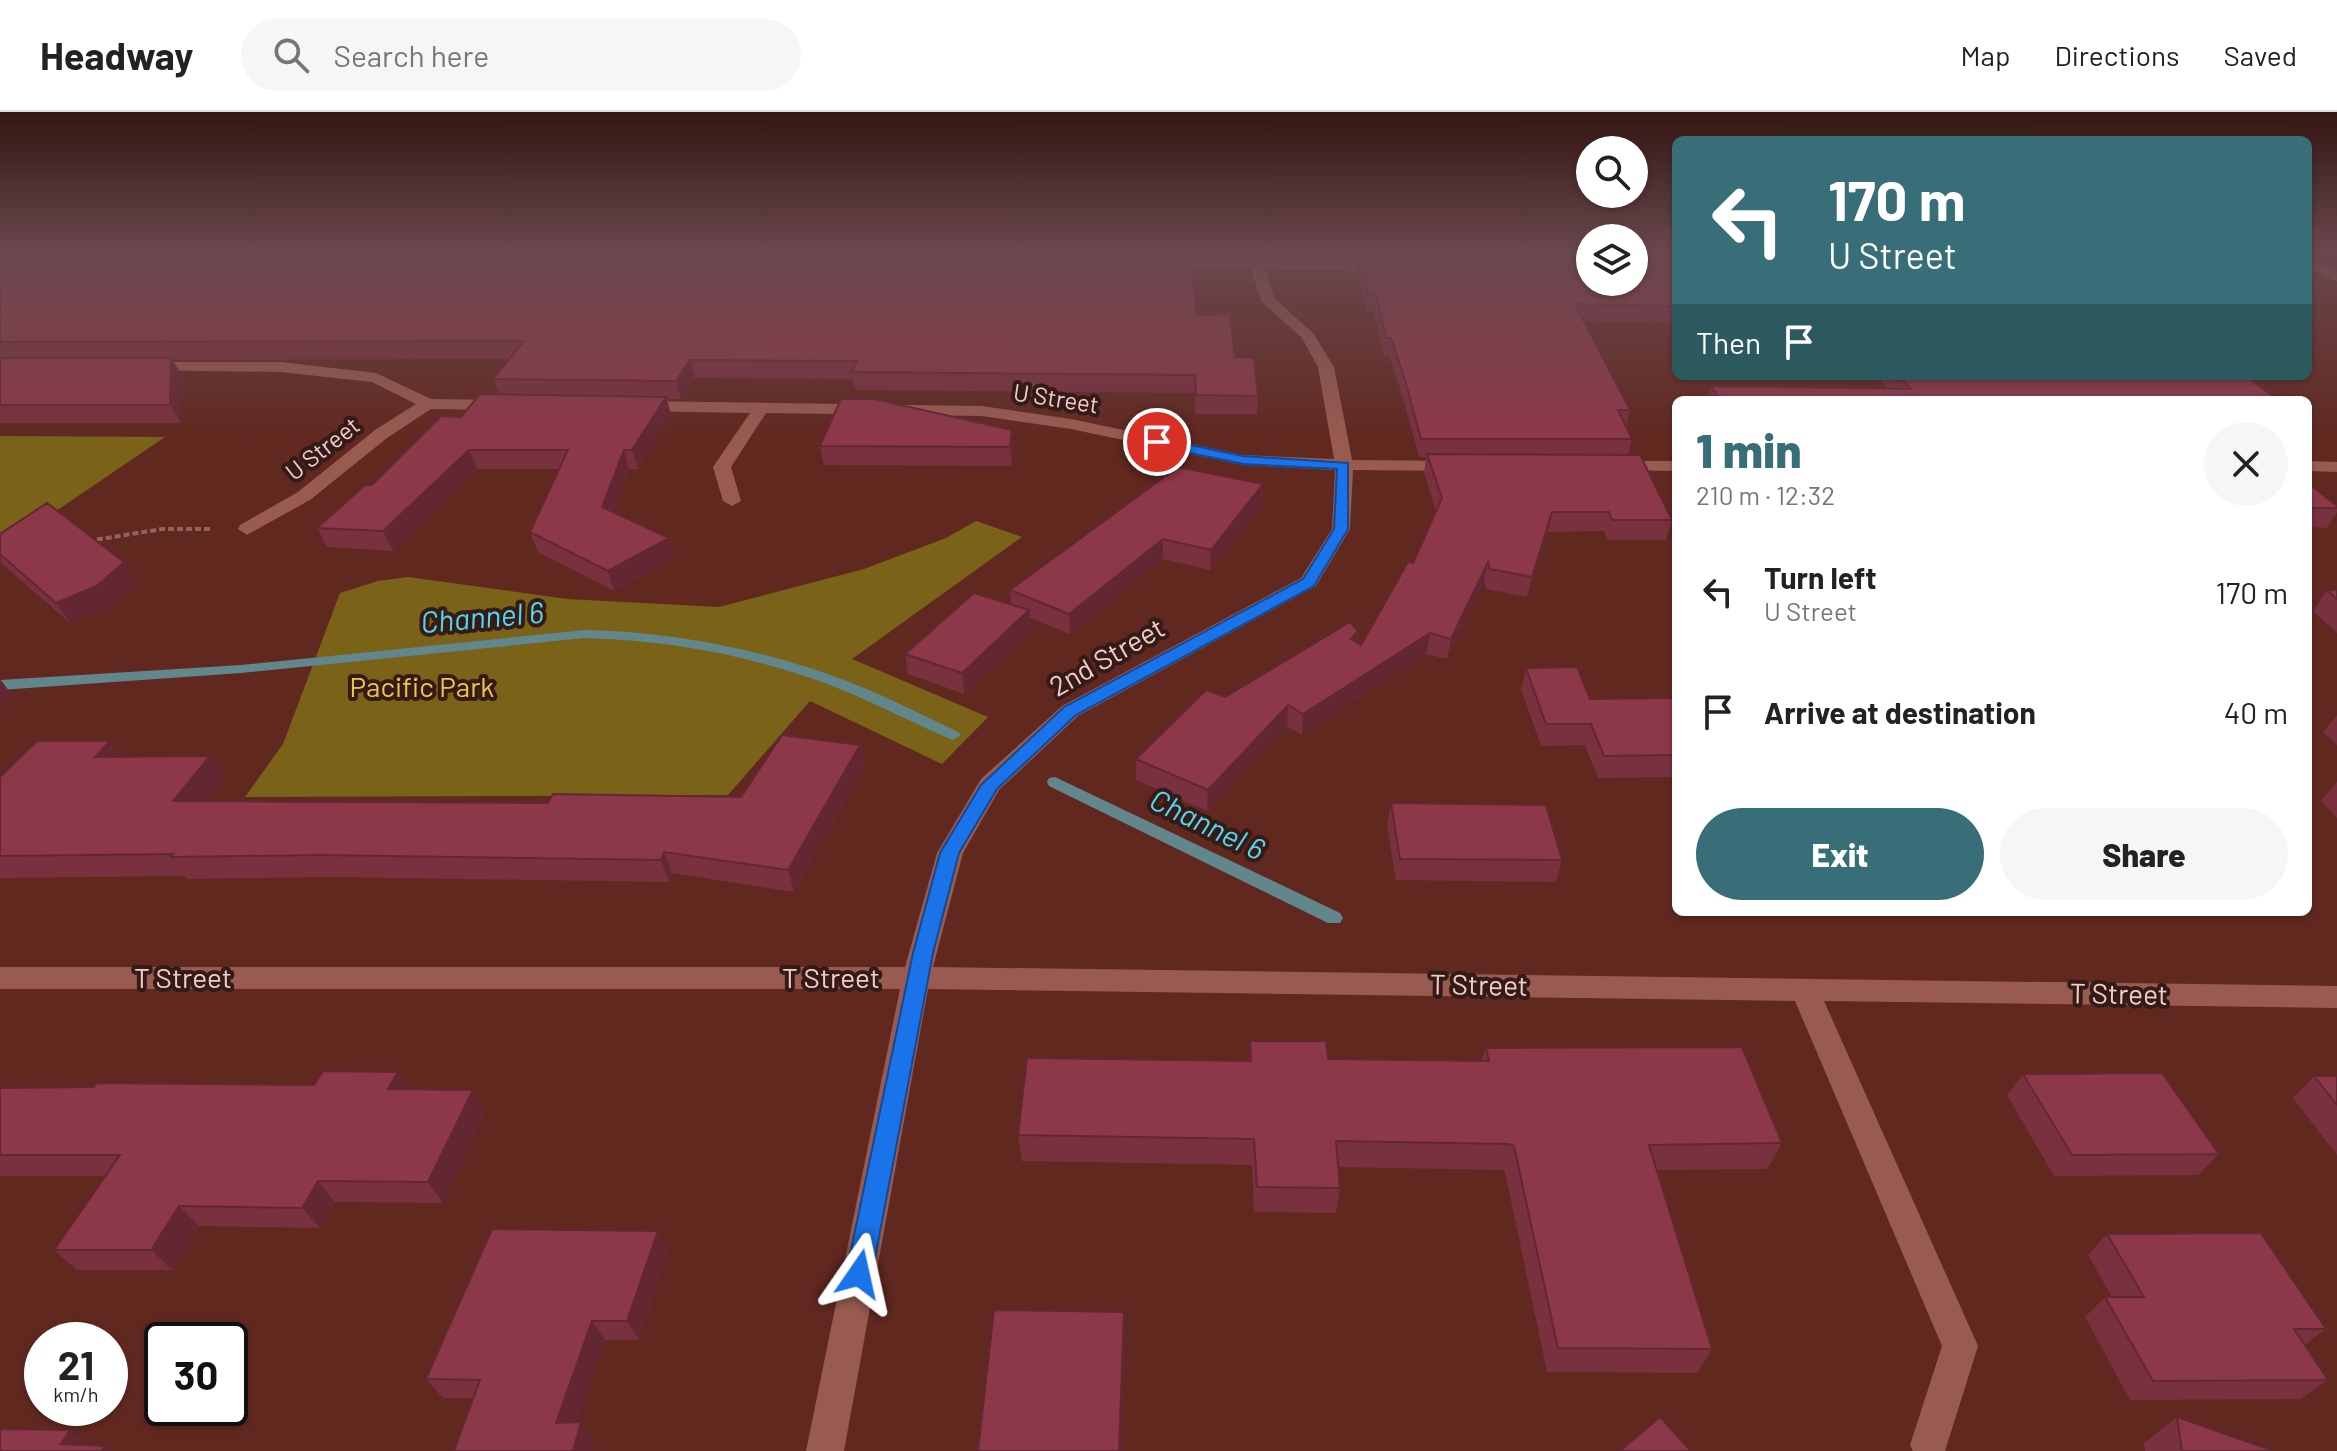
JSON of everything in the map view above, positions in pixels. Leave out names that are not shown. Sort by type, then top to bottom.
[{"type":"street","name":"2nd Street","points":[[825,1451],[916,978],[950,853],[990,785],[1070,711],[1309,582],[1341,529],[1344,465],[1326,367],[1308,336],[1285,315]]},
{"type":"street","name":"U Street","points":[[126,367],[281,367],[376,378],[428,404],[523,405]]},
{"type":"street","name":"U Street","points":[[247,529],[304,496],[381,434],[428,404]]},
{"type":"street","name":"U Street","points":[[618,406],[982,411],[1071,424],[1243,460],[1470,466]]},
{"type":"street","points":[[732,501],[722,467],[761,408]]},
{"type":"street","points":[[1597,466],[1672,466]]},
{"type":"street","points":[[2312,466],[2337,467]]},
{"type":"street","name":"T Street","points":[[0,978],[916,978],[2337,997]]},
{"type":"street","points":[[1805,990],[1960,1346],[1929,1445]]},
{"type":"path","points":[[74,543],[162,529],[247,529]]},
{"type":"green space","points":[[0,436],[165,437],[0,549]]},
{"type":"green space","name":"Pacific Park","points":[[976,521],[1022,537],[852,659],[988,717],[942,764],[810,701],[728,795],[245,797],[283,744],[340,593],[378,581],[408,577],[567,599],[719,607],[864,569],[946,538]]},
{"type":"building","points":[[0,315],[1230,315],[1235,357],[1254,358],[1258,396],[1196,395],[1195,375],[852,372],[857,361],[690,360],[676,381],[493,379],[524,341],[0,342]]},
{"type":"building","points":[[1381,315],[1581,315],[1630,410],[1618,410],[1632,439],[1421,439],[1391,338],[1386,338]]},
{"type":"building","points":[[0,358],[171,358],[170,405],[0,405]]},
{"type":"building","points":[[1903,380],[2251,380],[2273,396],[1717,396],[1711,386],[1911,389]]},
{"type":"building","points":[[480,394],[666,397],[632,450],[624,450],[602,507],[669,538],[608,571],[530,532],[568,450],[469,450],[383,531],[317,528],[365,485],[372,485],[441,416],[461,417]]},
{"type":"building","points":[[841,399],[874,399],[1012,430],[1010,447],[820,446]]},
{"type":"building","points":[[1427,454],[1640,455],[1672,520],[1612,520],[1609,512],[1552,512],[1532,577],[1490,569],[1488,562],[1451,639],[1430,633],[1303,714],[1288,705],[1208,790],[1136,759],[1206,690],[1225,697],[1350,622],[1358,631],[1351,639],[1361,645],[1408,562],[1413,563],[1442,498]]},
{"type":"building","points":[[1178,467],[1263,484],[1211,550],[1163,539],[1069,614],[1010,590]]},
{"type":"building","points":[[2312,486],[2337,506],[2312,508]]},
{"type":"building","points":[[47,503],[124,562],[97,586],[56,603],[0,554],[0,534]]},
{"type":"building","points":[[2327,590],[2337,590],[2337,599]]},
{"type":"building","points":[[974,593],[1029,610],[962,673],[905,654]]},
{"type":"building","points":[[1577,667],[1590,699],[1672,698],[1672,755],[1604,756],[1591,724],[1546,724],[1526,668]]},
{"type":"building","points":[[782,735],[860,745],[788,870],[664,852],[661,860],[320,855],[171,857],[173,854],[0,856],[0,777],[37,741],[110,741],[95,757],[210,756],[173,801],[548,803],[553,794],[741,797]]},
{"type":"building","points":[[1391,803],[1546,805],[1562,860],[1400,859]]},
{"type":"building","points":[[1250,1041],[1326,1041],[1328,1059],[1489,1061],[1486,1048],[1742,1047],[1782,1143],[1649,1145],[1712,1349],[1558,1348],[1514,1146],[1509,1144],[1336,1141],[1340,1188],[1257,1187],[1254,1139],[1018,1135],[1027,1058],[1251,1061]]},
{"type":"building","points":[[323,1071],[398,1072],[388,1089],[473,1090],[428,1182],[318,1181],[302,1208],[179,1206],[151,1250],[54,1250],[120,1155],[0,1155],[0,1088],[94,1087],[97,1083],[314,1085]]},
{"type":"building","points":[[2162,1073],[2219,1154],[2072,1155],[2023,1074]]},
{"type":"building","points":[[2314,1076],[2337,1076],[2337,1105]]},
{"type":"building","points":[[492,1229],[658,1231],[627,1321],[592,1321],[556,1423],[581,1422],[573,1451],[454,1451],[480,1380],[426,1379]]},
{"type":"building","points":[[2261,1233],[2326,1329],[2294,1329],[2328,1380],[2153,1381],[2105,1297],[2144,1297],[2107,1234]]},
{"type":"building","points":[[994,1310],[1124,1312],[1119,1451],[978,1451]]},
{"type":"building","points":[[1660,1417],[1691,1451],[1620,1451]]},
{"type":"building","points":[[2177,1417],[2271,1450],[2271,1451],[2182,1451]]},
{"type":"building","points":[[0,1429],[70,1430],[61,1444],[105,1446],[102,1451],[0,1451]]},
{"type":"waterway","name":"Channel 6","points":[[0,685],[241,669],[585,634],[614,635],[700,644],[784,665],[848,687],[953,735]]},
{"type":"waterway","name":"Channel 6","points":[[1055,782],[1334,918]]},
{"type":"route","points":[[859,1274],[916,978],[950,853],[990,785],[1070,711],[1309,582],[1341,529],[1344,465],[1243,460],[1157,442]]}]
